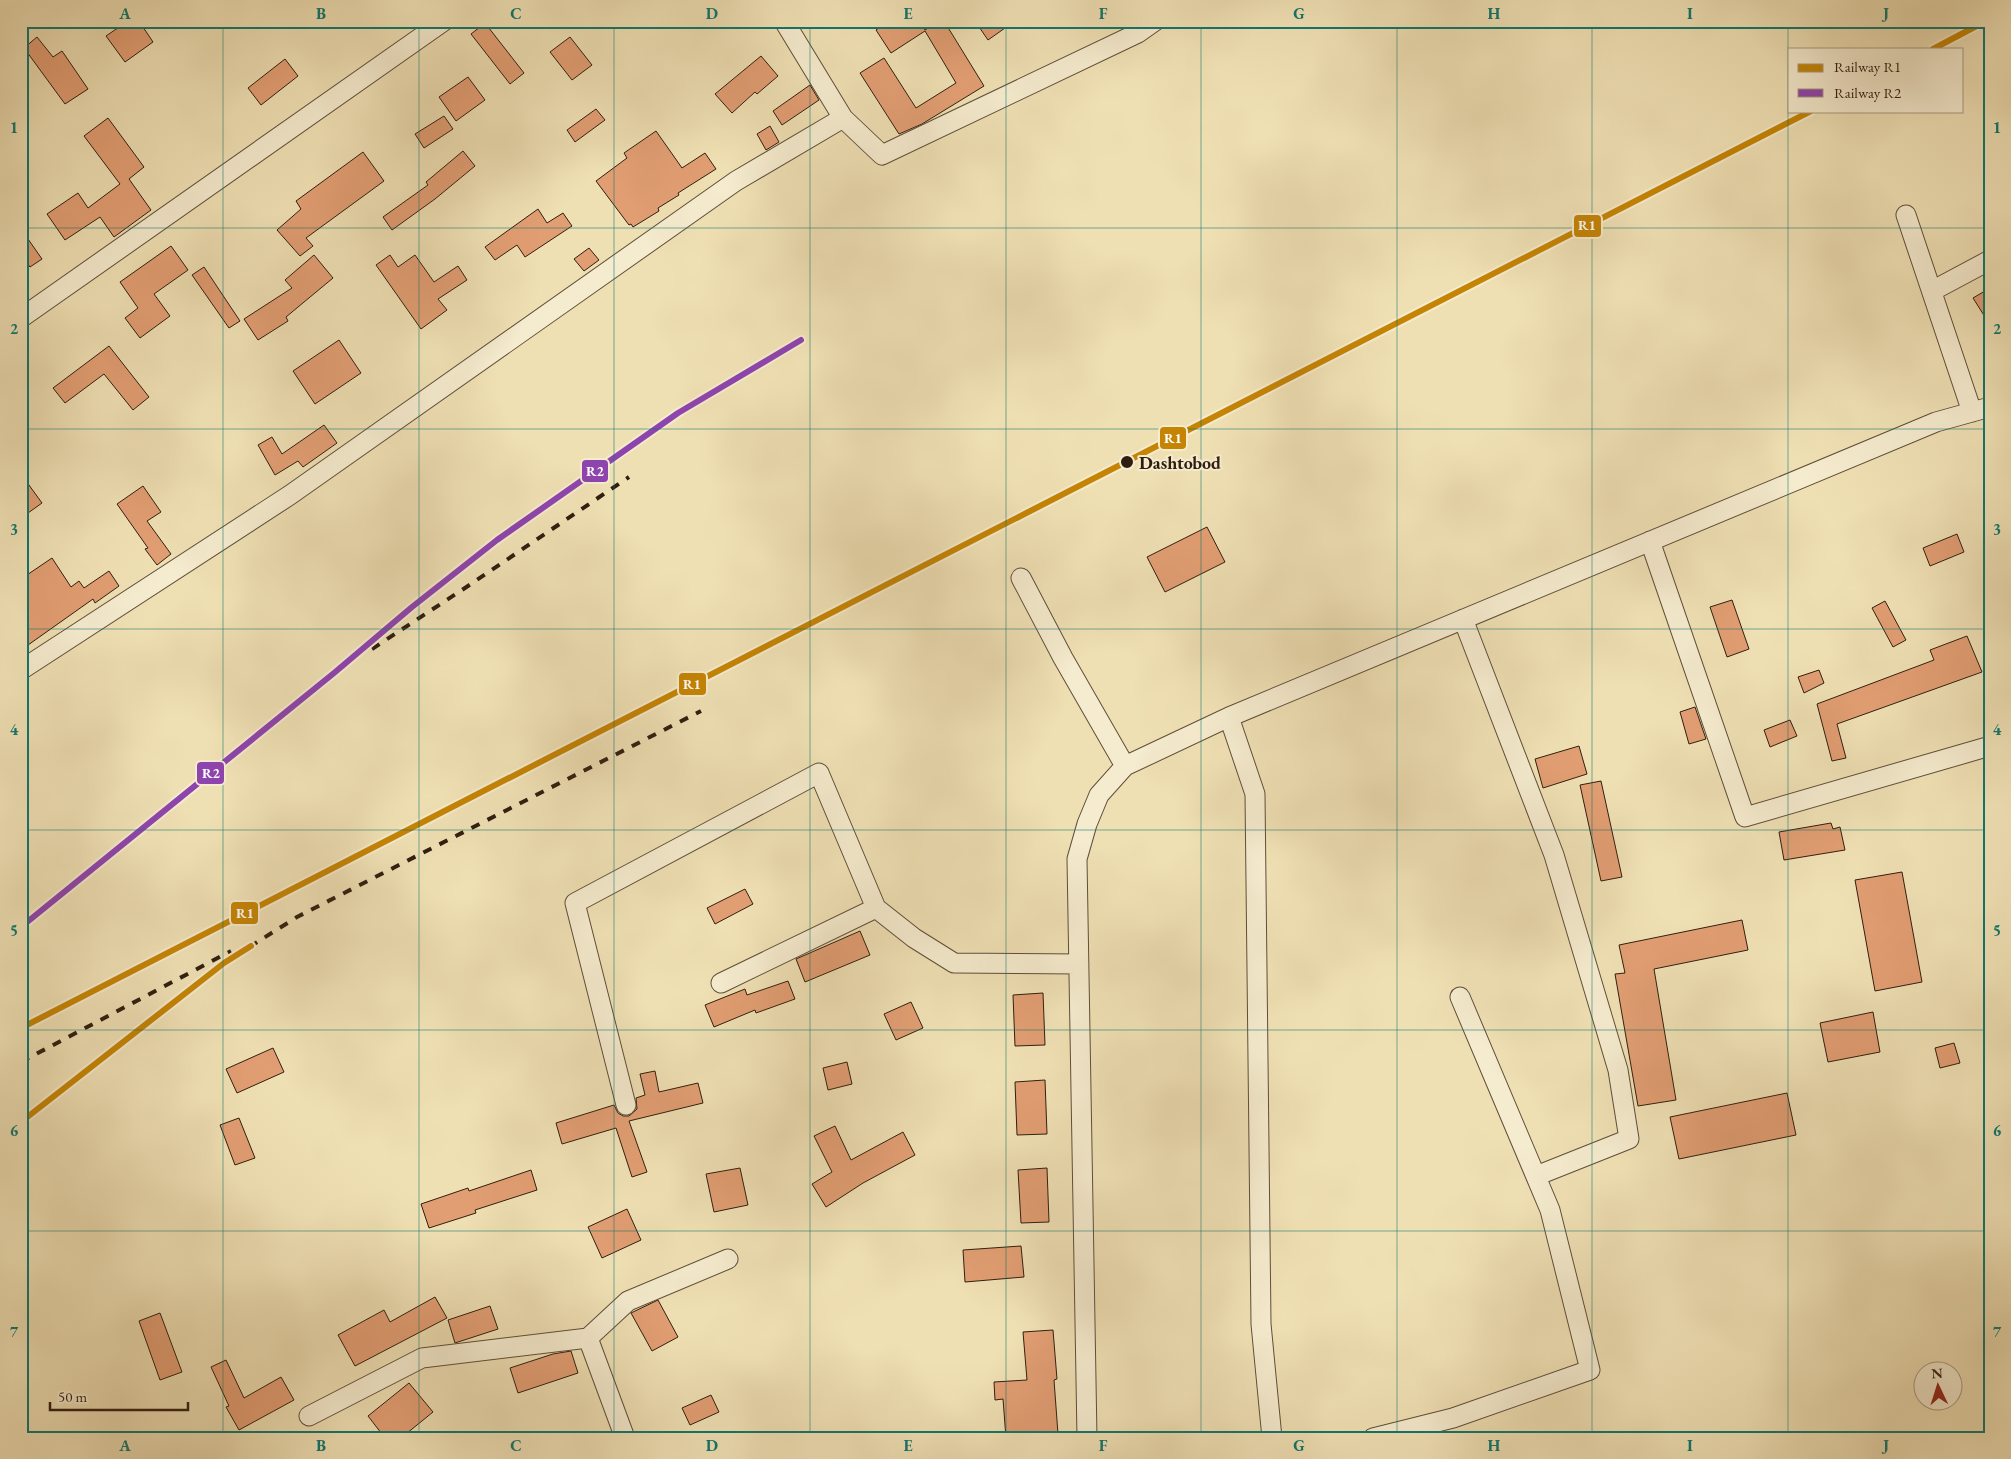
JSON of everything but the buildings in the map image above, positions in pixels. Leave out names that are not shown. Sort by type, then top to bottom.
[{"type":"street","points":[[21,318],[444,21]]},
{"type":"street","points":[[784,21],[843,118],[882,155],[1138,33],[1155,21]]},
{"type":"street","points":[[21,670],[290,495],[736,181],[843,118]]},
{"type":"street","points":[[1087,1438],[1077,859],[1086,824],[1099,795],[1124,766],[1229,717],[1936,422],[1981,410],[1932,291],[1906,215]]},
{"type":"street","points":[[1932,291],[1990,260]]},
{"type":"street","points":[[1650,541],[1745,817],[1990,746]]},
{"type":"street","points":[[1022,578],[1063,658],[1124,766]]},
{"type":"street","points":[[1463,619],[1554,855],[1618,1070],[1629,1139],[1536,1176]]},
{"type":"street","points":[[1229,717],[1255,794],[1262,1324],[1272,1438]]},
{"type":"street","points":[[626,1105],[575,903],[818,772],[876,908],[914,938],[954,963],[1079,964]]},
{"type":"street","points":[[721,983],[876,908]]},
{"type":"street","points":[[1373,1438],[1453,1418],[1590,1370],[1550,1210],[1460,997]]},
{"type":"street","points":[[309,1416],[422,1358],[588,1338],[628,1301],[728,1259]]},
{"type":"street","points":[[588,1338],[625,1438]]},
{"type":"railway","points":[[1935,48],[1986,21]]},
{"type":"railway","points":[[21,1028],[1809,112]]},
{"type":"railway","points":[[21,927],[334,673],[412,607],[497,540],[678,413],[801,340]]},
{"type":"railway","points":[[372,649],[629,477]]},
{"type":"railway","points":[[21,1122],[224,963],[297,917],[701,711]]},
{"type":"railway","points":[[21,1062],[231,951]]},
{"type":"rail line","name":"R1","points":[[1935,48],[1986,21]]},
{"type":"rail line","name":"R1","points":[[21,1028],[1809,112]]},
{"type":"rail line","name":"R2","points":[[21,927],[334,673],[412,607],[497,540],[678,413],[801,340]]},
{"type":"rail line","name":"R1","points":[[21,1122],[224,963],[251,946]]},
{"type":"place","name":"Dashtobod","points":[[1127,462]]}]
